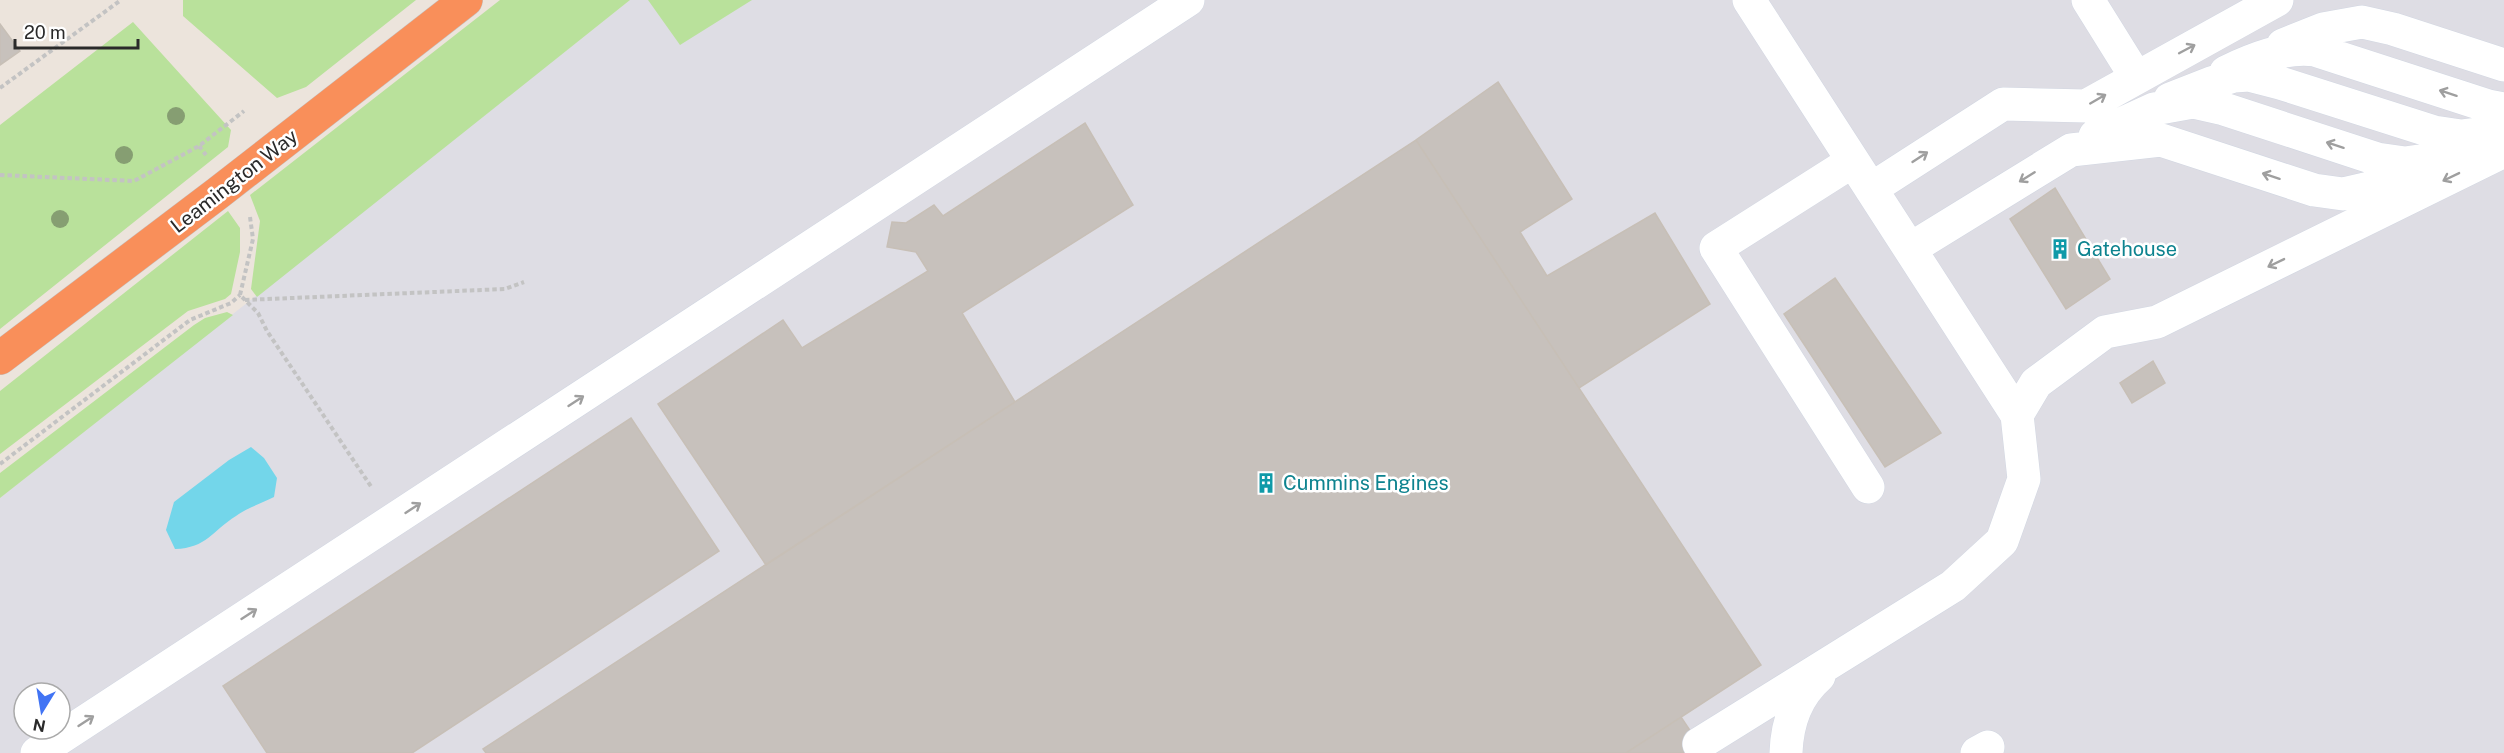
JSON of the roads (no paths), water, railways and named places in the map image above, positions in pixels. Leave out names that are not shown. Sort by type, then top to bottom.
[{"type":"highway","name":"Leamington Way","points":[[0,358],[218,193],[466,0]]},
{"type":"lane","points":[[37,753],[1188,0]]},
{"type":"lane","points":[[1699,744],[1953,586],[2002,540],[2024,479],[2017,415],[1749,0]]},
{"type":"lane","points":[[2088,0],[2136,77]]},
{"type":"lane","points":[[1871,189],[2003,104],[2086,106],[2277,0]]},
{"type":"lane","points":[[1910,249],[2083,143],[2254,59],[2323,29],[2362,22],[2393,29],[2504,65]]},
{"type":"lane","points":[[2254,59],[2318,36],[2344,36],[2504,87]]},
{"type":"lane","points":[[2017,415],[2036,383],[2104,332],[2157,322],[2475,138],[2488,106],[2315,50],[2289,50],[2254,59]]},
{"type":"lane","points":[[2249,75],[2447,135],[2475,135],[2475,138],[2405,163],[2377,159],[2224,109],[2193,102],[2154,109],[2169,100],[2226,78],[2249,75]]},
{"type":"lane","points":[[2083,143],[2161,140],[2314,190],[2343,194],[2369,188],[2475,138]]},
{"type":"lane","points":[[1853,161],[1716,248],[1868,487]]},
{"type":"lane","points":[[1786,753],[1786,737],[1794,707],[1815,679],[1845,653]]},
{"type":"water","points":[[251,447],[264,458],[277,478],[274,497],[240,513],[195,546],[175,549],[166,530],[174,502],[229,460]]},
{"type":"place","name":"Gatehouse","points":[[2060,249]]},
{"type":"place","name":"Cummins Engines","points":[[1266,483]]}]
